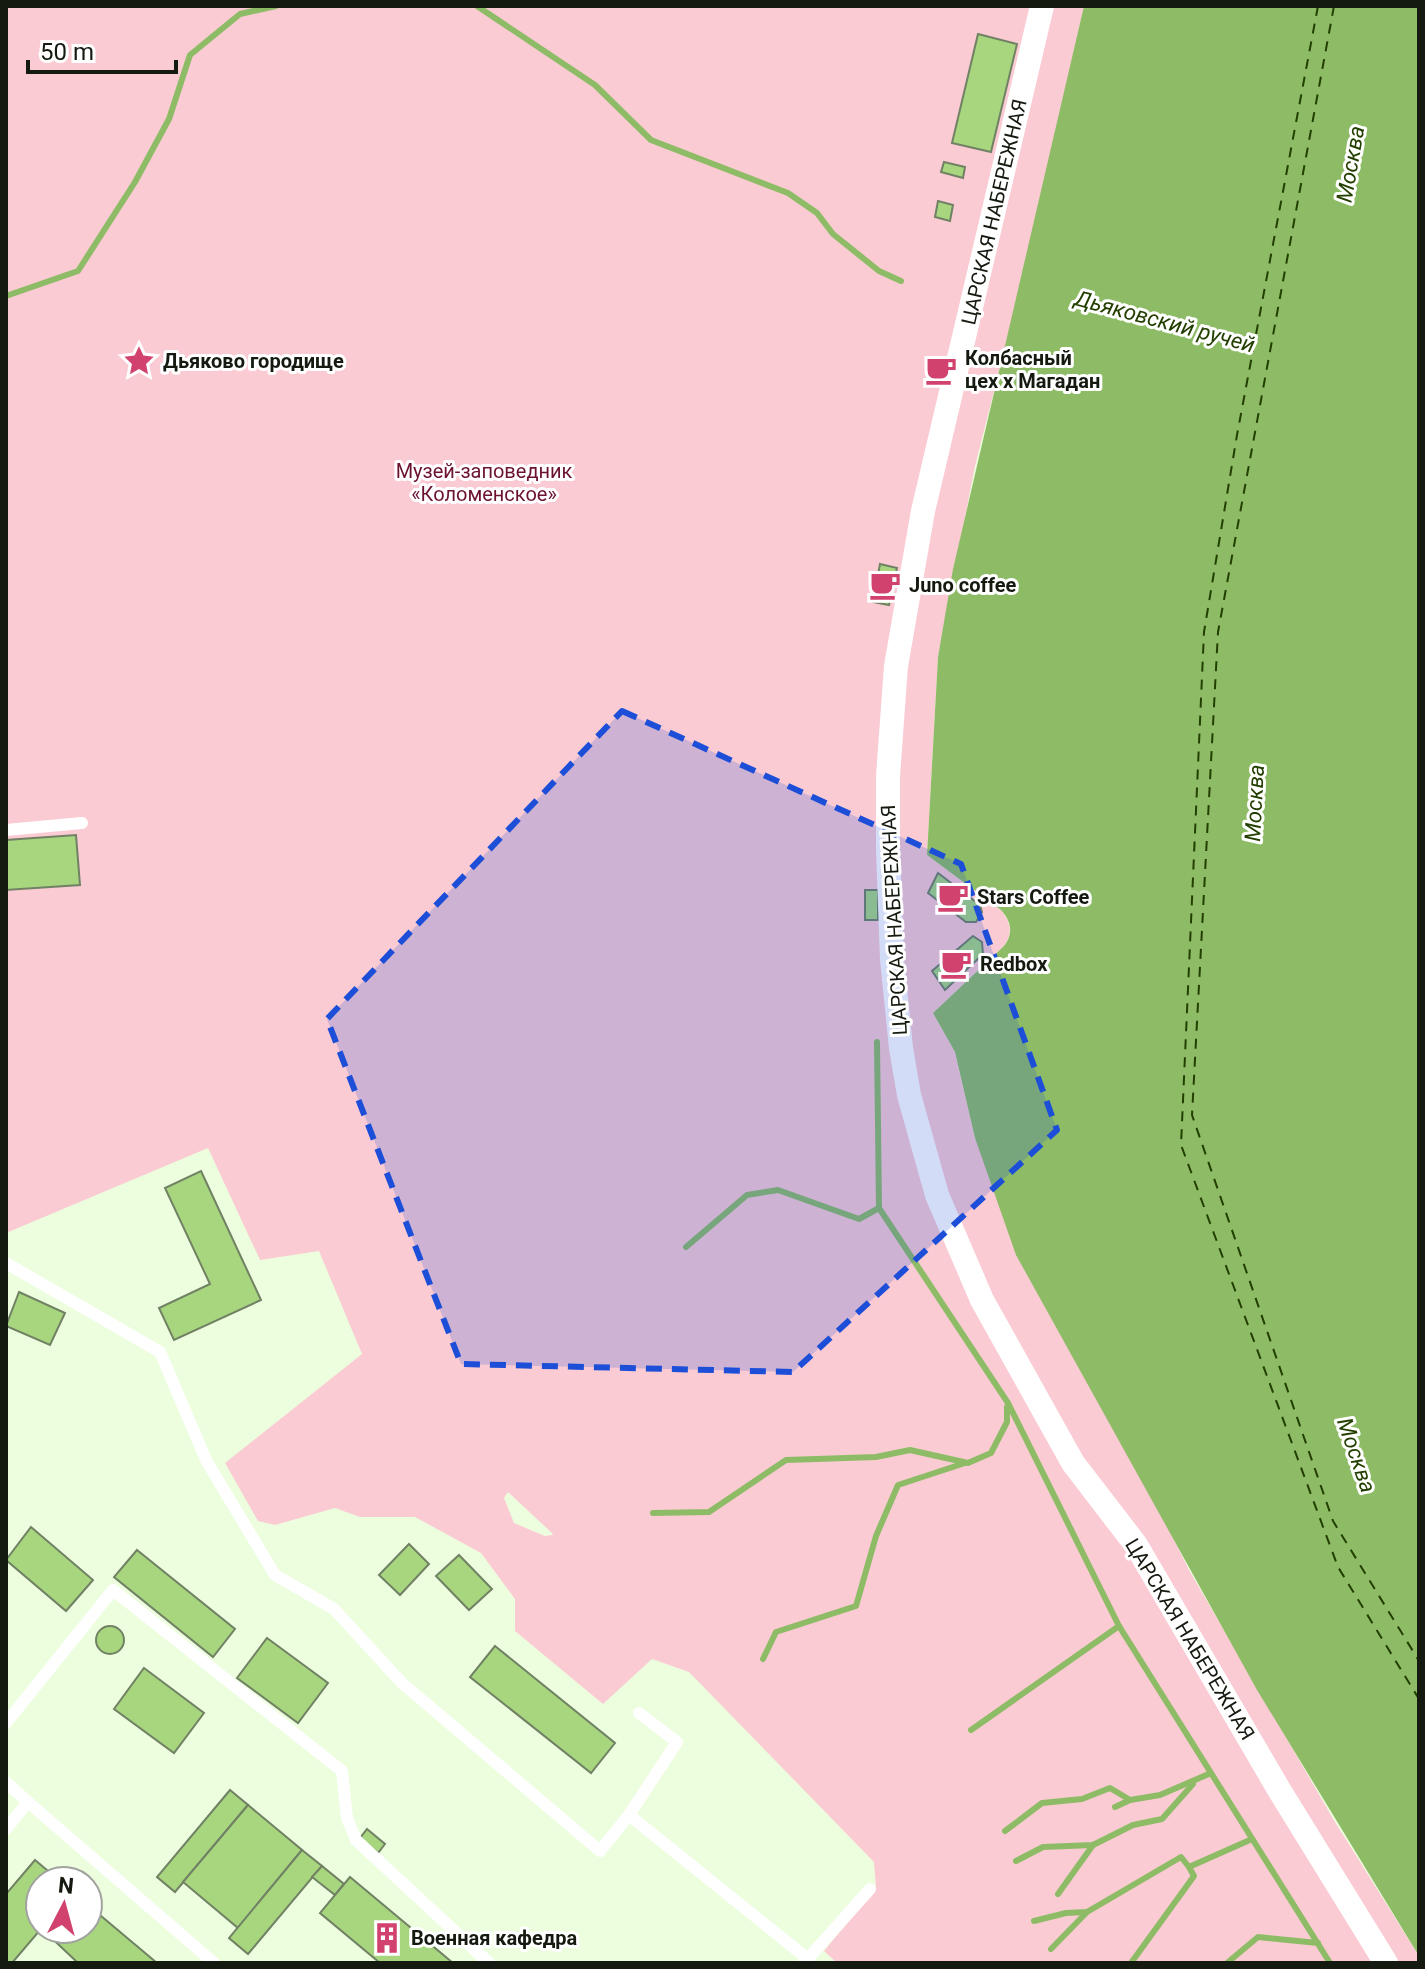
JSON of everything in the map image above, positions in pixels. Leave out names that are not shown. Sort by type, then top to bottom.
[{"type":"street","name":"ЦАРСКАЯ НАБЕРЕЖНАЯ","points":[[1042,6],[923,511],[896,666],[890,724],[888,835],[892,959],[909,1095],[937,1195],[982,1300],[1073,1463],[1136,1545],[1278,1788],[1386,1963]]},
{"type":"lane","points":[[6,830],[82,823]]},
{"type":"lane","points":[[6,1263],[160,1352],[207,1462],[275,1575],[334,1609],[402,1683],[600,1851],[629,1815],[677,1742],[639,1713]]},
{"type":"lane","points":[[6,1723],[113,1590],[342,1771],[347,1818],[356,1840],[489,1963]]},
{"type":"lane","points":[[6,1782],[214,1963]]},
{"type":"lane","points":[[6,1829],[28,1802]]},
{"type":"lane","points":[[629,1815],[806,1961],[870,1889]]},
{"type":"highlighted area","points":[[622,711],[961,864],[1057,1130],[793,1372],[461,1364],[327,1019]]},
{"type":"green space","name":"Музей-заповедник «Коломенское»","points":[[6,6],[1084,6],[1031,246],[975,466],[938,657],[927,855],[1001,910],[1009,923],[1010,932],[1004,946],[933,1013],[955,1052],[975,1138],[1189,1570],[1335,1822],[1419,1956],[1419,1963],[837,1963],[824,1951],[876,1888],[874,1862],[689,1672],[652,1659],[603,1704],[515,1631],[515,1599],[481,1553],[415,1517],[360,1517],[335,1508],[275,1525],[258,1521],[225,1463],[362,1354],[319,1251],[260,1260],[208,1148],[6,1233]],"holes":[[[508,1492],[553,1534],[545,1536],[514,1523],[504,1498]]]},
{"type":"water","name":"Москва","points":[[1084,6],[1419,6],[1419,1956],[1257,1690],[1016,1255],[975,1138],[955,1052],[933,1013],[1004,946],[1010,932],[1007,918],[1001,910],[927,855],[938,657],[953,569]]},
{"type":"building","points":[[978,34],[1017,44],[991,152],[952,143]]},
{"type":"building","points":[[944,162],[965,167],[963,178],[941,172]]},
{"type":"building","points":[[938,201],[953,205],[950,221],[935,217]]},
{"type":"building","name":"Juno coffee","points":[[880,564],[897,568],[889,605],[873,602]]},
{"type":"building","points":[[76,835],[80,885],[6,890],[6,840]]},
{"type":"building","name":"Stars Coffee","points":[[938,873],[980,905],[982,912],[976,922],[966,922],[928,893]]},
{"type":"building","points":[[865,890],[878,890],[878,920],[865,920]]},
{"type":"building","name":"Redbox","points":[[973,936],[982,942],[983,954],[945,990],[932,971]]},
{"type":"building","points":[[201,1171],[261,1300],[174,1340],[159,1308],[210,1284],[165,1188]]},
{"type":"building","points":[[19,1292],[65,1313],[50,1345],[6,1326]]},
{"type":"building","points":[[31,1527],[93,1580],[66,1611],[6,1560]]},
{"type":"building","points":[[409,1544],[429,1564],[400,1595],[379,1575]]},
{"type":"building","points":[[137,1550],[235,1629],[213,1657],[114,1577]]},
{"type":"building","points":[[459,1555],[492,1589],[469,1610],[436,1576]]},
{"type":"building","points":[[110,1626],[120,1630],[124,1640],[120,1650],[110,1654],[100,1650],[96,1640],[100,1630]]},
{"type":"building","points":[[267,1638],[328,1683],[298,1723],[237,1678]]},
{"type":"building","points":[[495,1646],[615,1743],[591,1773],[470,1677]]},
{"type":"building","points":[[144,1668],[204,1713],[174,1753],[114,1709]]},
{"type":"building","points":[[230,1790],[248,1805],[175,1892],[157,1877]]},
{"type":"building","points":[[248,1805],[302,1850],[238,1928],[183,1882]]},
{"type":"building","points":[[367,1829],[385,1844],[378,1853],[360,1838]]},
{"type":"building","points":[[302,1850],[322,1866],[248,1954],[229,1938]]},
{"type":"building","points":[[322,1866],[344,1884],[335,1895],[312,1877]]},
{"type":"building","points":[[24,1873],[24,1945],[27,1945],[12,1963],[6,1963],[6,1894]]},
{"type":"building","name":"Военная кафедра","points":[[350,1877],[453,1963],[380,1963],[320,1913]]},
{"type":"building","points":[[104,1918],[157,1963],[78,1963],[59,1945],[104,1945]]},
{"type":"waterway","name":"Дьяковский ручей","points":[[6,296],[78,271],[135,182],[169,119],[190,55],[240,14],[276,6]]},
{"type":"waterway","name":"Дьяковский ручей","points":[[477,6],[595,85],[651,140],[788,193],[817,213],[833,234],[879,271],[901,281]]},
{"type":"waterway","points":[[877,1042],[879,1208],[1008,1403],[1119,1626],[1330,1963]]},
{"type":"waterway","points":[[686,1247],[747,1195],[778,1190],[859,1219],[879,1208]]},
{"type":"waterway","points":[[653,1513],[709,1512],[786,1460],[876,1457],[910,1450],[968,1463],[991,1453],[1007,1422],[1007,1407]]},
{"type":"waterway","points":[[763,1659],[776,1632],[856,1606],[876,1536],[898,1485],[965,1463]]},
{"type":"waterway","points":[[971,1730],[1119,1626]]},
{"type":"waterway","points":[[1005,1831],[1042,1803],[1082,1799],[1110,1788],[1130,1800],[1160,1795],[1211,1773]]},
{"type":"waterway","points":[[1016,1861],[1043,1847],[1093,1845],[1133,1825],[1162,1819],[1193,1784]]},
{"type":"waterway","points":[[1115,1807],[1130,1800]]},
{"type":"waterway","points":[[1034,1921],[1066,1913],[1087,1912],[1181,1857],[1189,1867],[1252,1839]]},
{"type":"waterway","points":[[1058,1894],[1093,1845]]},
{"type":"waterway","points":[[1131,1963],[1194,1876],[1189,1867]]},
{"type":"waterway","points":[[1051,1949],[1087,1912]]},
{"type":"waterway","points":[[1227,1963],[1258,1937],[1318,1943]]},
{"type":"ferry route","points":[[1318,6],[1237,435],[1204,632],[1181,1145],[1338,1567],[1419,1699]]},
{"type":"ferry route","points":[[1334,6],[1218,632],[1192,1115],[1333,1521],[1419,1661]]},
{"type":"place","name":"Дьяково городище","points":[[139,361]]},
{"type":"place","name":"Колбасный цех x Магадан","points":[[941,370]]},
{"type":"place","name":"Juno coffee","points":[[885,585]]},
{"type":"place","name":"Stars Coffee","points":[[953,897]]},
{"type":"place","name":"Redbox","points":[[956,964]]},
{"type":"place","name":"Военная кафедра","points":[[387,1938]]}]
